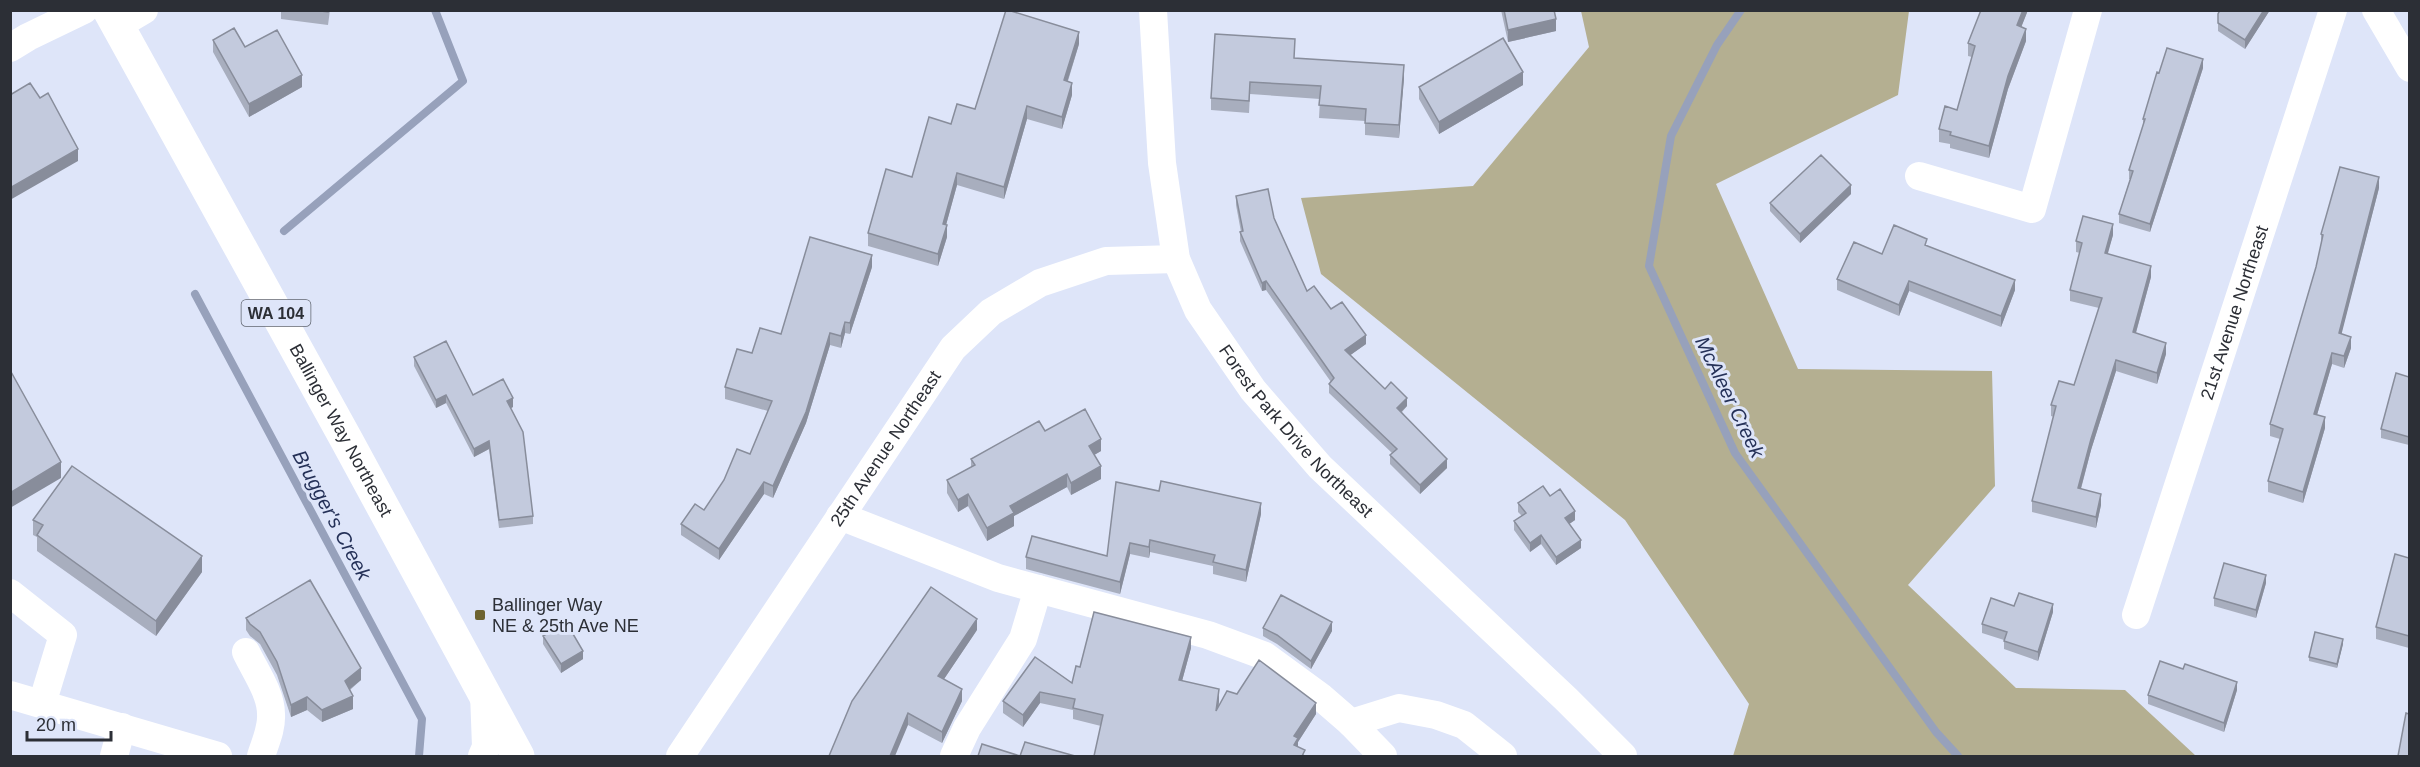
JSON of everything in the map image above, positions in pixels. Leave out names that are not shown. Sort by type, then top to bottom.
[{"type":"main road","name":"Ballinger Way Northeast","points":[[123,16],[352,449],[518,756]]},
{"type":"street","points":[[10,48],[84,10]]},
{"type":"street","name":"Forest Park Drive Northeast","points":[[1152,10],[1162,163],[1176,259],[1198,310],[1253,390],[1320,467],[1566,699],[1623,756]]},
{"type":"street","points":[[1919,176],[2032,209],[2088,10]]},
{"type":"street","name":"21st Avenue Northeast","points":[[2136,615],[2333,10]]},
{"type":"street","points":[[2376,10],[2409,68]]},
{"type":"street","name":"25th Avenue Northeast","points":[[680,756],[953,348],[991,312],[1040,283],[1106,261],[1176,259]]},
{"type":"street","points":[[840,516],[998,578],[1209,635],[1265,656],[1321,697],[1351,723],[1383,756]]},
{"type":"street","points":[[954,756],[967,728],[1023,639],[1038,589]]},
{"type":"street","points":[[10,593],[63,635],[42,704]]},
{"type":"street","points":[[246,652],[269,699],[270,728],[261,756]]},
{"type":"street","points":[[482,756],[486,747],[484,693]]},
{"type":"street","points":[[10,695],[218,756]]},
{"type":"street","points":[[1351,723],[1399,708],[1436,715],[1464,725],[1503,756]]},
{"type":"street","points":[[114,756],[122,727]]},
{"type":"shaded area","points":[[1581,11],[1909,11],[1898,95],[1716,184],[1798,369],[1992,371],[1995,486],[1908,585],[2016,688],[2125,690],[2196,756],[1733,756],[1749,704],[1625,520],[1321,274],[1301,198],[1473,186],[1589,47]]},
{"type":"building","points":[[1006,10],[1079,32],[1064,80],[1072,83],[1062,117],[1027,106],[1004,187],[957,173],[943,224],[947,225],[938,254],[868,233],[886,169],[912,177],[929,117],[951,124],[957,104],[975,109]]},
{"type":"building","points":[[1504,10],[1554,10],[1556,19],[1508,30]]},
{"type":"building","points":[[1981,10],[2023,10],[2017,25],[2026,29],[2008,76],[1989,146],[1950,135],[1951,132],[1939,129],[1945,106],[1957,110],[1975,46],[1968,43]]},
{"type":"building","points":[[2220,10],[2264,10],[2245,40],[2218,23]]},
{"type":"building","points":[[234,28],[245,47],[277,30],[302,75],[249,104],[213,40]]},
{"type":"building","points":[[1215,34],[1295,39],[1294,58],[1404,65],[1399,125],[1365,123],[1366,109],[1319,105],[1321,86],[1250,82],[1249,101],[1211,98]]},
{"type":"building","points":[[1503,38],[1523,72],[1439,122],[1419,87]]},
{"type":"building","points":[[2167,48],[2203,59],[2150,224],[2119,214],[2133,171],[2129,170],[2145,119],[2143,119]]},
{"type":"building","points":[[30,83],[40,98],[48,93],[78,149],[10,188],[10,95]]},
{"type":"building","points":[[1821,155],[1851,185],[1800,234],[1770,203]]},
{"type":"building","points":[[2340,167],[2379,177],[2339,333],[2351,337],[2344,356],[2332,353],[2314,414],[2325,417],[2303,492],[2268,481],[2283,429],[2270,424],[2316,267],[2323,235],[2321,234]]},
{"type":"building","points":[[1268,189],[1274,218],[1307,291],[1314,286],[1331,309],[1342,302],[1366,335],[1345,350],[1385,389],[1391,382],[1407,398],[1397,408],[1447,459],[1420,485],[1390,455],[1397,449],[1329,384],[1334,378],[1266,281],[1262,283],[1240,232],[1243,231],[1236,196]]},
{"type":"building","points":[[2083,216],[2113,224],[2105,253],[2151,266],[2133,332],[2166,343],[2157,373],[2116,360],[2078,488],[2101,494],[2096,517],[2032,501],[2056,406],[2051,405],[2059,381],[2074,385],[2102,298],[2070,290],[2082,243],[2076,241]]},
{"type":"building","points":[[1894,225],[1927,239],[1925,245],[2015,280],[2001,316],[1909,281],[1899,305],[1837,279],[1854,242],[1882,254]]},
{"type":"building","points":[[810,237],[872,255],[850,323],[845,322],[841,336],[830,333],[806,412],[773,486],[764,482],[719,549],[681,524],[695,504],[704,510],[724,480],[737,449],[750,454],[772,401],[725,387],[737,349],[752,353],[760,328],[781,334]]},
{"type":"building","points":[[446,341],[473,395],[503,379],[513,398],[507,401],[523,432],[533,516],[499,520],[489,441],[474,449],[446,395],[436,400],[414,357]]},
{"type":"building","points":[[10,370],[61,462],[10,493]]},
{"type":"building","points":[[2396,373],[2409,377],[2409,437],[2381,429]]},
{"type":"building","points":[[1085,409],[1101,439],[1089,446],[1101,466],[1071,483],[1067,474],[1010,506],[1014,513],[987,528],[968,494],[958,500],[947,480],[975,465],[971,459],[1039,421],[1045,431]]},
{"type":"building","points":[[72,466],[202,556],[156,621],[37,535],[43,525],[33,520]]},
{"type":"building","points":[[1161,481],[1261,503],[1246,570],[1213,562],[1215,555],[1150,540],[1149,547],[1130,543],[1120,582],[1026,557],[1032,536],[1107,556],[1116,482],[1159,491]]},
{"type":"building","points":[[1543,486],[1550,496],[1560,489],[1575,511],[1565,518],[1581,540],[1556,557],[1541,535],[1530,543],[1514,521],[1526,513],[1518,503]]},
{"type":"building","points":[[2395,554],[2409,558],[2409,636],[2376,627]]},
{"type":"building","points":[[2224,563],[2266,575],[2256,610],[2214,598]]},
{"type":"building","points":[[310,580],[361,668],[345,681],[353,696],[322,710],[307,697],[291,705],[277,662],[260,632],[246,618]]},
{"type":"building","points":[[931,587],[977,619],[938,676],[962,689],[942,732],[908,713],[890,756],[829,756],[852,701]]},
{"type":"building","points":[[2019,593],[2053,604],[2038,652],[2004,641],[2007,632],[1982,624],[1991,598],[2014,606]]},
{"type":"building","points":[[1281,595],[1332,622],[1311,661],[1277,635],[1263,628]]},
{"type":"building","points":[[1094,612],[1191,637],[1179,680],[1219,689],[1216,711],[1227,691],[1237,694],[1259,660],[1316,703],[1294,736],[1298,738],[1294,745],[1305,750],[1302,756],[1094,756],[1103,715],[1073,708],[1075,699],[1040,692],[1023,715],[1003,701],[1035,657],[1072,683],[1076,666],[1080,667]]},
{"type":"building","points":[[566,622],[583,651],[561,664],[543,636]]},
{"type":"building","points":[[2315,632],[2343,639],[2337,664],[2309,657]]},
{"type":"building","points":[[2160,661],[2183,669],[2185,664],[2237,682],[2224,723],[2148,695]]},
{"type":"building","points":[[2406,713],[2409,714],[2409,756],[2398,756]]},
{"type":"building","points":[[1025,742],[1075,756],[1020,756]]},
{"type":"building","points":[[982,744],[1020,756],[978,756]]},
{"type":"waterway","name":"Brugger's Creek","points":[[284,231],[463,81],[435,10]]},
{"type":"waterway","name":"McAleer Creek","points":[[1741,10],[1717,45],[1671,136],[1649,266],[1735,453],[1936,732],[1958,756]]},
{"type":"waterway","name":"Brugger's Creek","points":[[195,294],[422,719],[419,756]]},
{"type":"place","name":"Ballinger Way NE & 25th Ave NE","points":[[480,615]]}]
